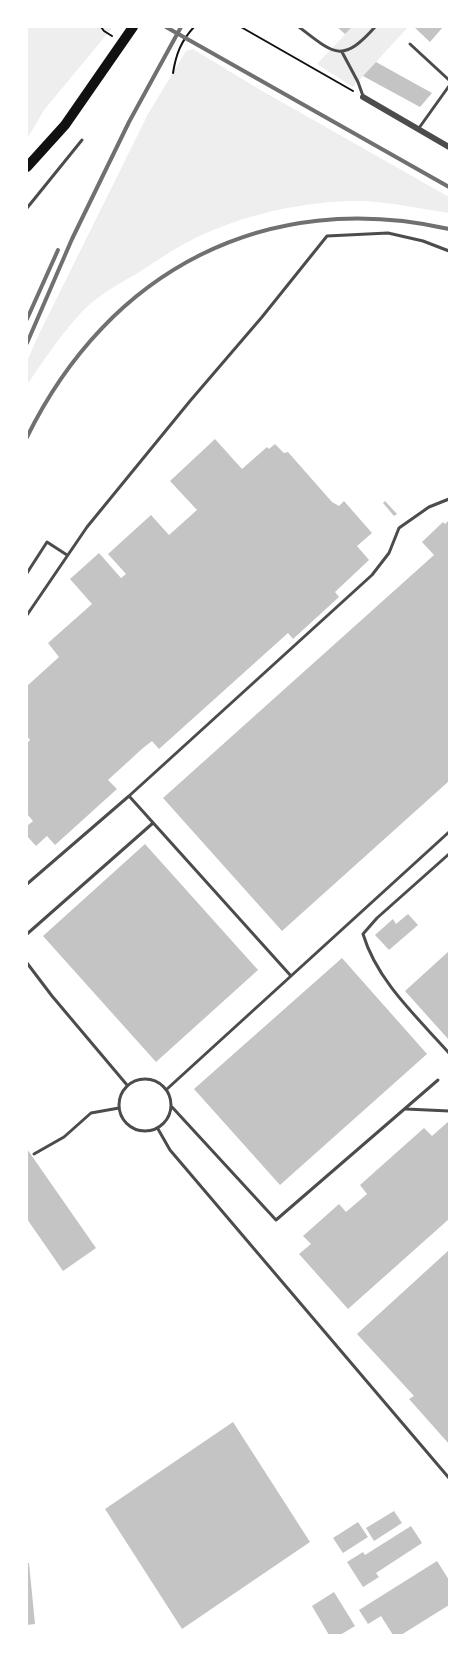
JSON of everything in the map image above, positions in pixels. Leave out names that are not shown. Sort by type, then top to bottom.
[{"type":"highway","points":[[27,167],[65,125],[134,27]]},
{"type":"street","points":[[363,97],[449,147]]},
{"type":"lane","points":[[299,27],[325,47],[342,52],[356,47],[375,27]]},
{"type":"lane","points":[[410,44],[449,80]]},
{"type":"lane","points":[[342,52],[358,82],[363,97]]},
{"type":"lane","points":[[418,129],[449,86]]},
{"type":"lane","points":[[27,208],[82,140]]},
{"type":"lane","points":[[27,615],[87,528],[327,236],[388,233],[423,241],[449,251]]},
{"type":"lane","points":[[27,884],[129,796],[372,575],[389,553],[399,528],[429,507],[449,499]]},
{"type":"lane","points":[[27,573],[47,542],[67,555]]},
{"type":"lane","points":[[129,796],[291,976]]},
{"type":"lane","points":[[27,934],[153,823]]},
{"type":"lane","points":[[167,1089],[449,832]]},
{"type":"lane","points":[[449,854],[377,918],[363,934],[368,952],[383,978],[449,1053]]},
{"type":"lane","points":[[27,963],[128,1085]]},
{"type":"lane","points":[[172,1107],[165,1123],[158,1129],[138,1131],[126,1123],[119,1108],[120,1096],[128,1085],[144,1078],[157,1080],[167,1089],[172,1107],[276,1220],[438,1080]]},
{"type":"lane","points":[[34,1154],[64,1137],[91,1113],[119,1108]]},
{"type":"lane","points":[[405,1109],[449,1111]]},
{"type":"lane","points":[[158,1129],[170,1150],[449,1478]]},
{"type":"path","points":[[101,27],[123,42]]},
{"type":"path","points":[[173,73],[176,53],[194,27]]},
{"type":"path","points":[[241,27],[363,97]]},
{"type":"shaded area","points":[[27,27],[113,27],[44,110],[27,139]]},
{"type":"shaded area","points":[[352,27],[408,27],[353,87],[317,64]]},
{"type":"shaded area","points":[[193,49],[449,197],[449,213],[387,203],[329,202],[264,213],[203,234],[178,247],[95,300],[67,329],[27,385],[27,361],[39,334],[148,114],[186,51]]},
{"type":"building","points":[[337,27],[352,27],[345,34]]},
{"type":"building","points":[[414,27],[443,27],[430,42]]},
{"type":"building","points":[[376,62],[432,93],[420,107],[363,76]]},
{"type":"building","points":[[215,439],[242,469],[267,447],[269,449],[275,444],[284,453],[288,452],[332,502],[339,506],[344,501],[372,533],[357,546],[369,560],[335,592],[339,597],[293,639],[288,633],[159,749],[152,741],[143,748],[108,780],[117,789],[55,845],[47,836],[36,846],[27,836],[27,826],[33,821],[27,814],[27,743],[30,740],[27,736],[27,686],[59,657],[48,643],[92,604],[70,579],[99,553],[121,578],[126,574],[108,554],[151,515],[169,535],[197,510],[170,481]]},
{"type":"building","points":[[385,501],[397,514],[394,516],[383,503]]},
{"type":"building","points":[[449,520],[449,781],[282,931],[163,798],[434,555],[422,542],[443,522],[445,524]]},
{"type":"building","points":[[145,844],[258,970],[156,1062],[43,936]]},
{"type":"building","points":[[408,914],[418,925],[389,950],[375,935],[393,919],[396,924]]},
{"type":"building","points":[[449,951],[449,1040],[405,991]]},
{"type":"building","points":[[342,958],[427,1054],[280,1185],[194,1089]]},
{"type":"building","points":[[449,1121],[449,1219],[348,1309],[299,1254],[311,1244],[303,1236],[339,1204],[346,1212],[367,1194],[360,1185],[424,1128],[432,1136]]},
{"type":"building","points":[[27,1149],[96,1248],[63,1271],[27,1219]]},
{"type":"building","points":[[449,1250],[449,1444],[409,1399],[414,1396],[357,1334]]},
{"type":"building","points":[[233,1422],[310,1542],[182,1629],[105,1509]]},
{"type":"building","points":[[394,1511],[402,1523],[374,1541],[366,1528]]},
{"type":"building","points":[[358,1522],[368,1537],[343,1553],[333,1538]]},
{"type":"building","points":[[411,1526],[422,1543],[376,1573],[379,1577],[363,1587],[347,1562],[363,1552],[365,1555]]},
{"type":"building","points":[[437,1561],[449,1580],[449,1605],[401,1635],[393,1635],[381,1616],[368,1624],[359,1610]]},
{"type":"building","points":[[27,1563],[29,1563],[35,1624],[27,1625]]},
{"type":"building","points":[[334,1592],[355,1626],[340,1635],[329,1635],[312,1606]]},
{"type":"railway","points":[[166,27],[449,187]]},
{"type":"railway","points":[[27,343],[72,239],[129,122],[181,27]]},
{"type":"railway","points":[[27,437],[61,378],[102,328],[148,287],[200,255],[257,233],[317,221],[382,219],[449,229]]},
{"type":"railway","points":[[27,319],[58,250]]}]
